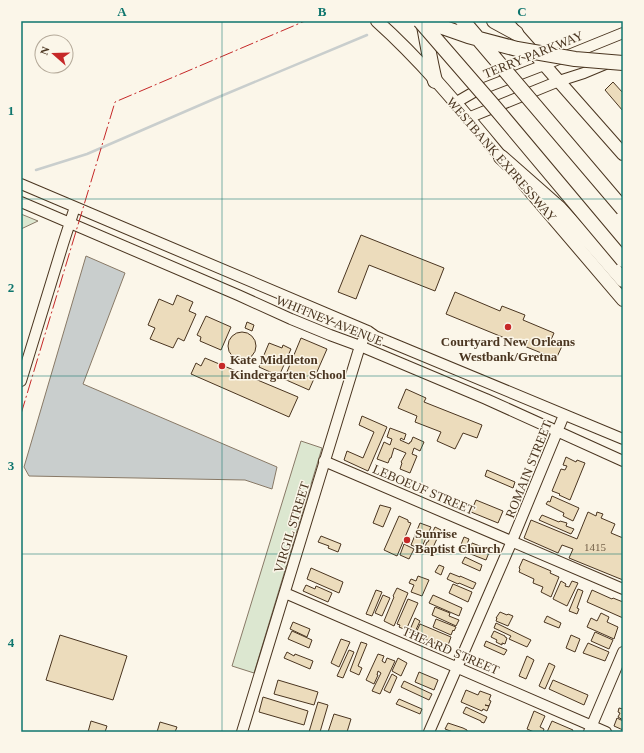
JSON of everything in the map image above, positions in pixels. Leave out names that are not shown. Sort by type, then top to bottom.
[{"type":"highway","name":"WESTBANK EXPRESSWAY","points":[[420,21],[623,260]]},
{"type":"highway","points":[[435,81],[424,21],[468,36],[517,49],[575,59],[623,62]]},
{"type":"highway","points":[[463,21],[623,209]]},
{"type":"highway","points":[[494,21],[516,33]]},
{"type":"highway","points":[[501,157],[559,208],[623,280]]},
{"type":"main road","name":"WESTBANK EXPRESSWAY","points":[[377,21],[399,41],[455,103],[623,300]]},
{"type":"main road","points":[[505,21],[623,154]]},
{"type":"street","name":"TERRY PARKWAY","points":[[455,103],[480,90],[623,33]]},
{"type":"street","points":[[468,118],[623,57]]},
{"type":"street","name":"WHITNEY AVENUE","points":[[21,184],[368,331],[375,336],[623,439]]},
{"type":"street","name":"WHITNEY AVENUE","points":[[23,203],[291,319],[360,346],[486,399],[623,460]]},
{"type":"street","points":[[21,381],[75,207]]},
{"type":"street","name":"VIRGIL STREET","points":[[242,732],[360,346],[368,331]]},
{"type":"street","name":"ROMAIN STREET","points":[[429,732],[512,541],[564,415]]},
{"type":"street","name":"LEBOEUF STREET","points":[[324,461],[623,588]]},
{"type":"street","name":"THEARD STREET","points":[[285,592],[457,667],[590,729],[606,732]]},
{"type":"street","points":[[590,729],[623,652]]},
{"type":"green space","points":[[21,214],[38,221],[21,229]]},
{"type":"green space","points":[[301,441],[322,448],[254,673],[232,666]]},
{"type":"shaded area","points":[[86,256],[125,273],[83,384],[277,467],[272,489],[245,480],[29,476],[24,467]]},
{"type":"building","points":[[613,82],[623,93],[623,111],[605,90]]},
{"type":"building","points":[[361,235],[444,268],[435,291],[369,265],[356,299],[338,292]]},
{"type":"building","name":"Courtyard New Orleans Westbank/Gretna","points":[[455,292],[500,311],[502,306],[525,315],[523,320],[554,333],[550,342],[562,346],[556,359],[446,314]]},
{"type":"building","points":[[177,295],[193,302],[189,311],[196,314],[184,341],[178,338],[173,348],[150,339],[155,328],[148,325],[159,299],[173,305]]},
{"type":"building","points":[[206,316],[231,327],[221,350],[200,341],[201,337],[197,335]]},
{"type":"building","points":[[247,322],[254,325],[252,331],[245,328]]},
{"type":"building","points":[[242,332],[252,336],[256,346],[252,356],[242,360],[232,356],[228,346],[232,336]]},
{"type":"building","points":[[301,338],[327,349],[309,390],[284,379]]},
{"type":"building","points":[[269,343],[282,348],[283,345],[291,349],[279,376],[259,367]]},
{"type":"building","points":[[205,358],[298,397],[289,417],[191,374],[196,363],[201,366]]},
{"type":"building","points":[[406,389],[426,398],[424,402],[482,425],[477,438],[463,433],[455,449],[437,441],[441,432],[415,422],[417,416],[398,408]]},
{"type":"building","points":[[362,416],[387,427],[368,471],[344,460],[347,451],[363,458],[374,432],[359,425]]},
{"type":"building","points":[[390,428],[406,434],[404,440],[401,438],[400,440],[409,444],[413,437],[424,442],[420,451],[414,448],[412,454],[417,456],[410,473],[400,469],[401,462],[406,453],[394,448],[388,463],[377,459],[384,442],[390,445],[392,439],[387,437]]},
{"type":"building","points":[[566,457],[576,462],[577,460],[585,463],[570,500],[552,491],[561,469],[565,470],[567,466],[563,465]]},
{"type":"building","points":[[487,470],[515,482],[513,488],[485,476]]},
{"type":"building","points":[[552,496],[579,508],[573,521],[563,516],[564,513],[546,504],[548,501],[550,502]]},
{"type":"building","points":[[476,500],[503,511],[498,523],[471,512]]},
{"type":"building","points":[[380,505],[391,508],[383,527],[373,523]]},
{"type":"building","points":[[588,512],[596,516],[597,512],[603,514],[601,518],[615,524],[611,533],[623,538],[623,580],[569,558],[573,549],[562,545],[558,553],[524,538],[531,520],[577,539]]},
{"type":"building","points":[[542,515],[559,522],[567,523],[566,526],[574,529],[571,534],[539,520]]},
{"type":"building","points":[[399,516],[411,523],[397,556],[384,550]]},
{"type":"building","points":[[420,523],[431,527],[421,549],[411,545]]},
{"type":"building","points":[[435,527],[441,530],[430,554],[423,551]]},
{"type":"building","points":[[321,536],[341,544],[338,552],[328,548],[329,546],[318,542]]},
{"type":"building","points":[[464,537],[469,539],[465,549],[460,547]]},
{"type":"building","points":[[472,543],[490,550],[486,560],[468,553]]},
{"type":"building","points":[[404,544],[414,549],[409,559],[400,555]]},
{"type":"building","points":[[465,557],[482,565],[480,571],[462,563]]},
{"type":"building","points":[[523,559],[551,571],[550,573],[559,577],[551,597],[541,592],[543,587],[533,583],[534,579],[519,572]]},
{"type":"building","points":[[439,565],[444,567],[441,575],[435,572]]},
{"type":"building","points":[[311,568],[343,582],[339,593],[307,579]]},
{"type":"building","points":[[450,573],[476,583],[473,589],[447,579]]},
{"type":"building","points":[[418,576],[429,580],[422,596],[411,592],[414,585],[409,583],[411,579],[416,581]]},
{"type":"building","points":[[561,581],[566,584],[565,586],[569,587],[572,581],[578,583],[567,606],[553,599]]},
{"type":"building","points":[[453,584],[472,592],[468,602],[449,593]]},
{"type":"building","points":[[306,585],[315,589],[316,586],[332,593],[328,602],[303,591]]},
{"type":"building","points":[[397,588],[408,593],[394,626],[384,621]]},
{"type":"building","points":[[578,589],[583,591],[577,608],[579,609],[577,614],[569,611]]},
{"type":"building","points":[[376,590],[382,592],[372,616],[366,614]]},
{"type":"building","points":[[592,590],[623,602],[623,618],[587,602]]},
{"type":"building","points":[[383,595],[390,598],[382,616],[375,613]]},
{"type":"building","points":[[433,595],[462,608],[459,616],[429,603]]},
{"type":"building","points":[[408,599],[418,603],[406,630],[399,627],[400,625],[397,624]]},
{"type":"building","points":[[435,607],[450,613],[449,616],[459,620],[456,626],[432,615]]},
{"type":"building","points":[[500,612],[513,616],[508,626],[496,621],[496,618]]},
{"type":"building","points":[[601,613],[609,617],[607,622],[618,627],[614,639],[587,627],[591,618],[597,621]]},
{"type":"building","points":[[547,616],[561,623],[559,628],[544,622]]},
{"type":"building","points":[[415,618],[420,621],[414,634],[409,632]]},
{"type":"building","points":[[436,619],[456,627],[451,635],[433,627]]},
{"type":"building","points":[[293,622],[310,629],[307,637],[290,629]]},
{"type":"building","points":[[496,623],[531,640],[527,647],[509,639],[511,636],[494,628]]},
{"type":"building","points":[[420,624],[451,637],[447,648],[415,635]]},
{"type":"building","points":[[292,631],[312,640],[309,648],[288,639]]},
{"type":"building","points":[[494,631],[507,638],[505,644],[502,643],[502,645],[496,642],[497,640],[491,637]]},
{"type":"building","points":[[595,632],[613,640],[609,649],[591,641]]},
{"type":"building","points":[[60,635],[127,656],[113,700],[46,680]]},
{"type":"building","points":[[571,635],[580,639],[575,652],[566,648]]},
{"type":"building","points":[[341,639],[350,642],[339,667],[331,663]]},
{"type":"building","points":[[486,641],[507,650],[504,655],[484,646]]},
{"type":"building","points":[[361,642],[367,644],[358,666],[362,668],[359,675],[350,671]]},
{"type":"building","points":[[588,643],[609,652],[605,661],[583,653]]},
{"type":"building","points":[[349,650],[354,652],[343,678],[337,676]]},
{"type":"building","points":[[287,652],[294,656],[295,654],[313,661],[310,669],[284,658]]},
{"type":"building","points":[[378,654],[384,656],[382,661],[385,663],[387,658],[395,661],[380,694],[372,691],[381,673],[378,671],[374,684],[366,680]]},
{"type":"building","points":[[527,656],[534,660],[526,679],[519,676]]},
{"type":"building","points":[[398,658],[407,663],[401,676],[392,671]]},
{"type":"building","points":[[549,663],[555,666],[545,689],[539,686]]},
{"type":"building","points":[[419,672],[438,680],[434,690],[415,682]]},
{"type":"building","points":[[392,674],[397,677],[390,693],[384,690]]},
{"type":"building","points":[[278,680],[318,692],[314,705],[274,694]]},
{"type":"building","points":[[553,680],[588,695],[584,705],[549,689]]},
{"type":"building","points":[[404,681],[432,694],[429,700],[401,687]]},
{"type":"building","points":[[466,690],[478,695],[480,691],[491,695],[489,700],[491,701],[487,711],[483,709],[482,711],[461,702]]},
{"type":"building","points":[[263,697],[308,711],[304,725],[259,712]]},
{"type":"building","points":[[399,699],[422,709],[420,714],[396,704]]},
{"type":"building","points":[[318,702],[328,705],[320,732],[309,732]]},
{"type":"building","points":[[466,707],[487,717],[484,723],[463,713]]},
{"type":"building","points":[[619,708],[623,709],[623,720],[618,717],[620,713],[618,712]]},
{"type":"building","points":[[534,711],[545,716],[540,727],[544,729],[543,732],[534,732],[527,729]]},
{"type":"building","points":[[334,714],[351,719],[347,732],[328,732]]},
{"type":"building","points":[[617,718],[623,721],[623,730],[614,726]]},
{"type":"building","points":[[91,721],[107,726],[105,732],[88,732]]},
{"type":"building","points":[[552,721],[573,730],[572,732],[547,732]]},
{"type":"building","points":[[160,722],[177,727],[175,732],[157,732]]},
{"type":"building","points":[[448,723],[463,728],[467,730],[467,732],[453,732],[445,729]]},
{"type":"waterway","points":[[36,170],[87,154],[367,35]]},
{"type":"power","points":[[21,414],[115,102],[305,21]]},
{"type":"place","name":"Courtyard New Orleans Westbank/Gretna","points":[[508,327]]},
{"type":"place","name":"Kate Middleton Kindergarten School","points":[[222,366]]},
{"type":"place","name":"Sunrise Baptist Church","points":[[407,540]]}]
